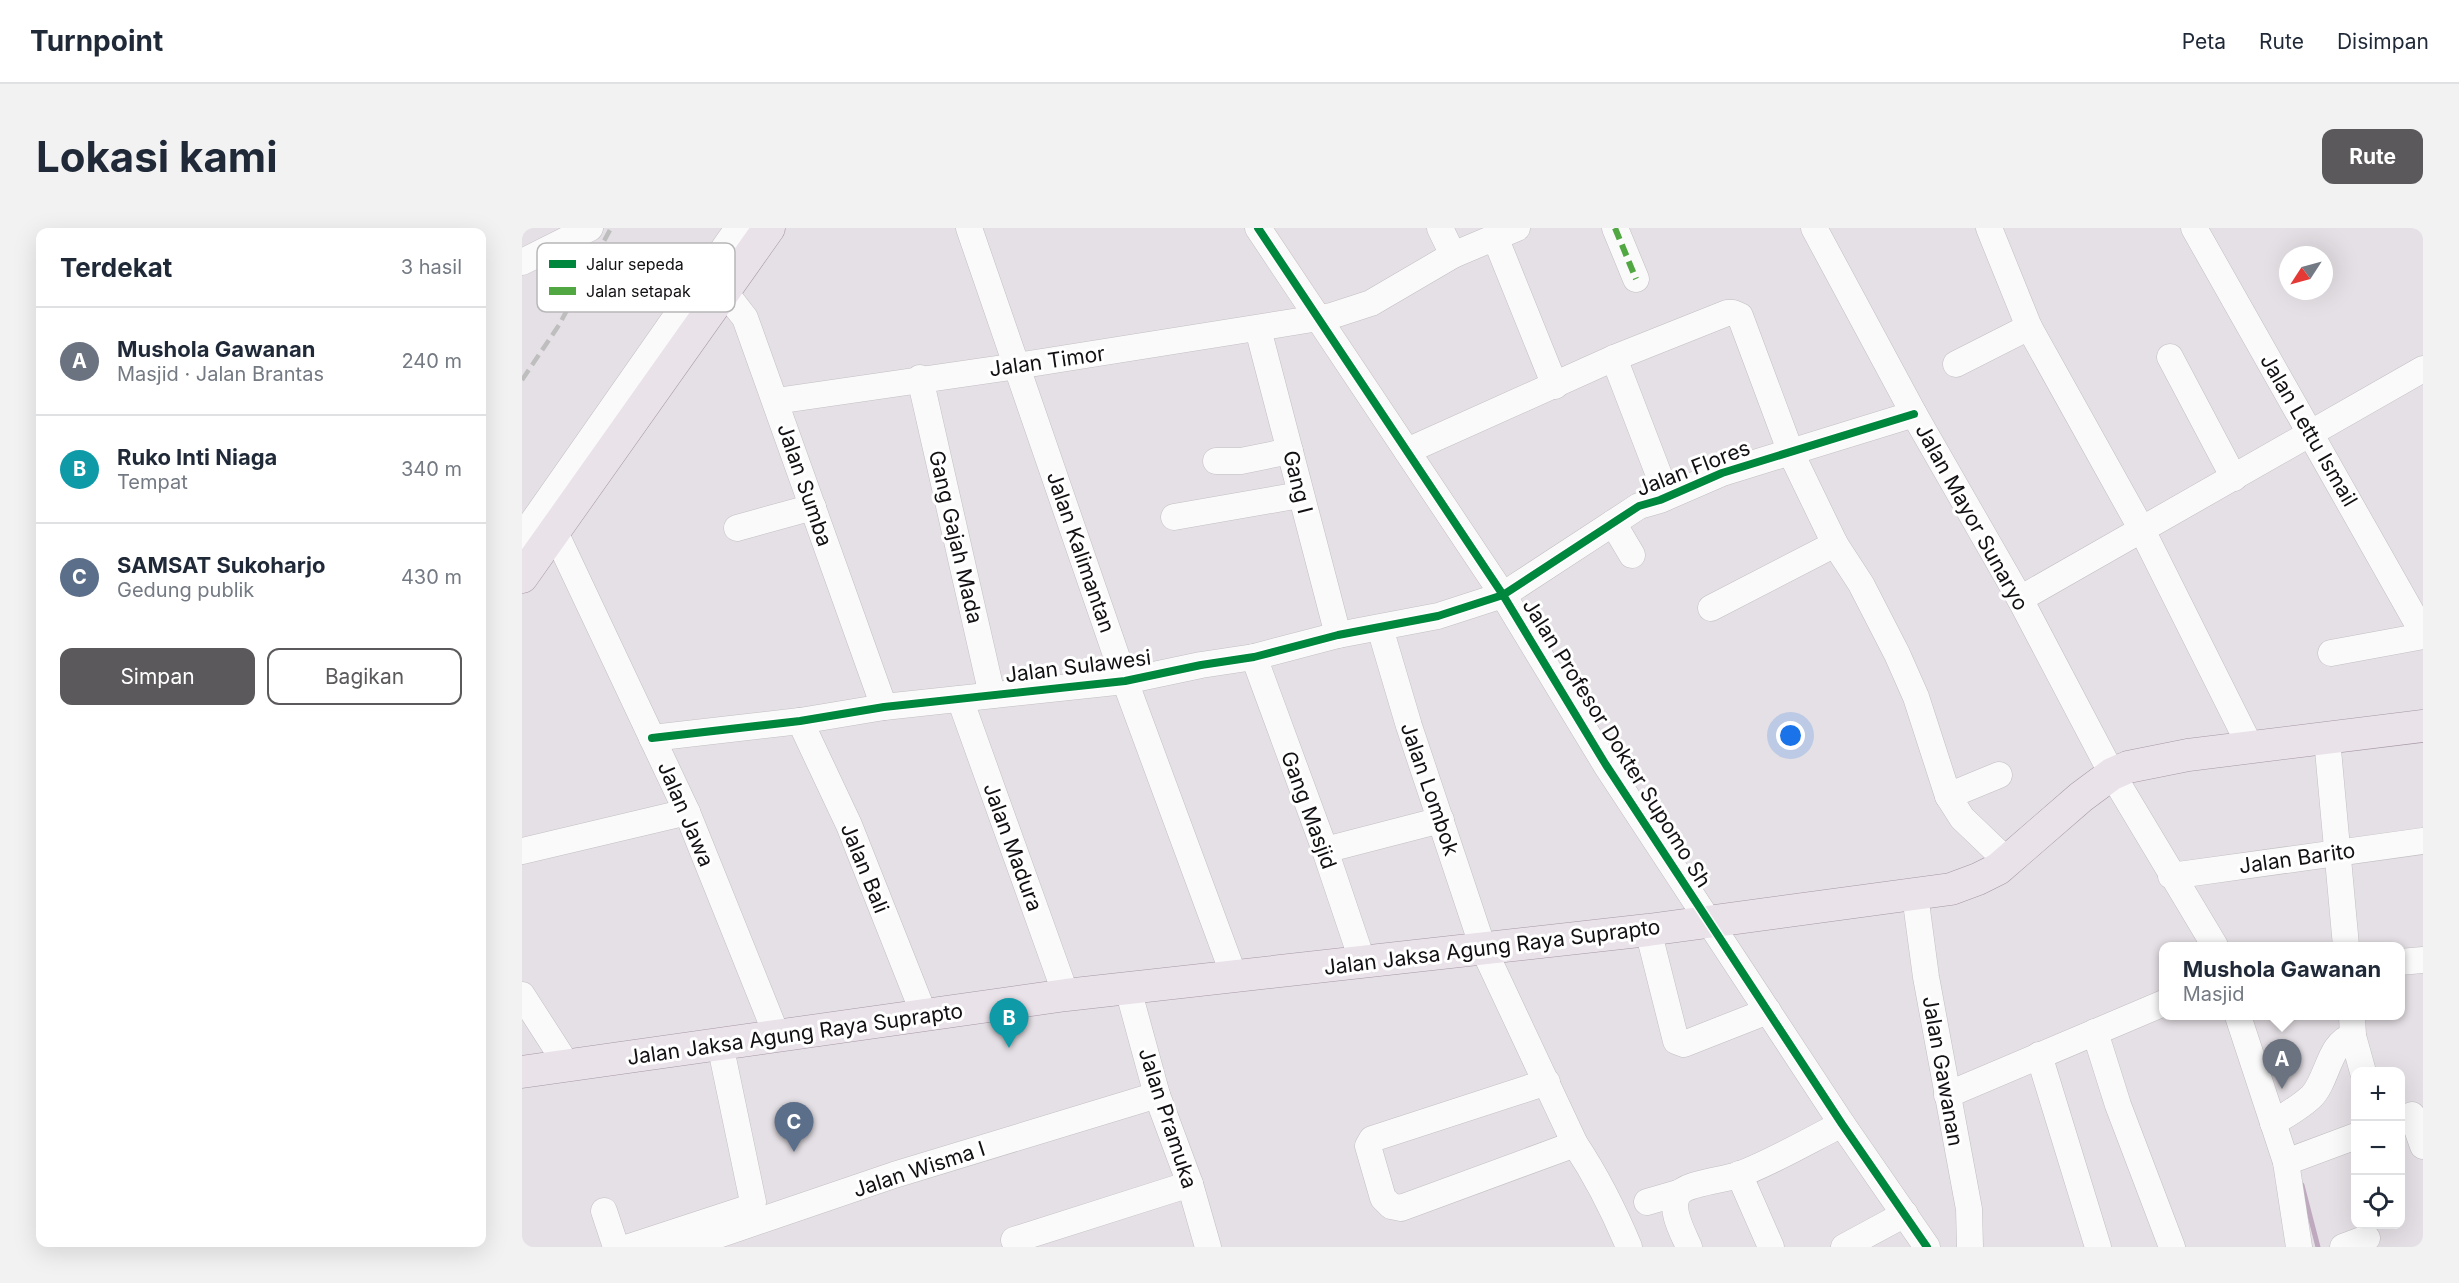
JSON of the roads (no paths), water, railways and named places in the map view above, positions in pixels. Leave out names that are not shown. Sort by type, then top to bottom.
[{"type":"main road","points":[[735,263],[769,228]]},
{"type":"main road","points":[[522,577],[546,523],[695,312]]},
{"type":"main road","name":"Jalan Jaksa Agung Raya Suprapto","points":[[522,1072],[925,1017],[1066,995],[1647,930],[1952,889],[1978,879],[2007,861],[2081,797],[2112,774],[2128,767],[2167,758],[2250,746],[2423,726]]},
{"type":"street","points":[[560,243],[590,228]]},
{"type":"street","points":[[732,243],[738,228]]},
{"type":"street","name":"Jalan Kalimantan","points":[[969,228],[1125,681],[1234,976]]},
{"type":"street","name":"Jalan Profesor Dokter Supomo Sh","points":[[1258,228],[1318,318],[1424,444],[1503,595],[1606,765],[1842,1124],[1927,1247]]},
{"type":"street","points":[[1440,228],[1453,255]]},
{"type":"street","points":[[1615,228],[1636,279]]},
{"type":"street","name":"Jalan Mayor Sunaryo","points":[[1814,228],[1914,414],[2020,600],[2112,774],[2212,942]]},
{"type":"street","points":[[1989,228],[2029,327],[2142,530],[2250,746]]},
{"type":"street","name":"Jalan Lettu Ismail","points":[[2194,228],[2423,635]]},
{"type":"street","points":[[1506,232],[1555,386]]},
{"type":"street","name":"Jalan Timor","points":[[776,400],[1017,366],[1318,318],[1365,305],[1453,255],[1506,232]]},
{"type":"street","points":[[522,262],[537,254]]},
{"type":"street","name":"Jalan Sumba","points":[[735,308],[745,318],[776,400],[884,707]]},
{"type":"street","points":[[1424,444],[1614,358],[1727,314],[1736,314],[1743,321],[1791,453],[1835,544],[1862,584],[1897,654],[1916,698],[1948,796],[1962,818],[2007,861]]},
{"type":"street","points":[[1956,364],[2029,327]]},
{"type":"street","name":"Gang I","points":[[1258,328],[1338,635]]},
{"type":"street","points":[[2170,357],[2234,478]]},
{"type":"street","points":[[1614,358],[1667,496]]},
{"type":"street","points":[[2020,600],[2423,369]]},
{"type":"street","name":"Gang Gajah Mada","points":[[920,378],[992,695]]},
{"type":"street","name":"Jalan Flores","points":[[1503,595],[1639,506],[1722,473],[1914,414]]},
{"type":"street","points":[[1216,461],[1241,461],[1290,451]]},
{"type":"street","points":[[1173,517],[1300,495]]},
{"type":"street","points":[[737,528],[813,507]]},
{"type":"street","points":[[522,537],[546,523]]},
{"type":"street","name":"Jalan Jawa","points":[[546,523],[687,812],[777,1036]]},
{"type":"street","points":[[1613,523],[1632,555]]},
{"type":"street","points":[[1711,608],[1835,544]]},
{"type":"street","name":"Jalan Sulawesi","points":[[652,738],[801,721],[884,707],[1125,681],[1201,665],[1254,657],[1338,635],[1438,615],[1503,595]]},
{"type":"street","name":"Jalan Lombok","points":[[1380,628],[1409,726],[1483,948],[1575,1144],[1615,1215],[1629,1247]]},
{"type":"street","points":[[2331,653],[2423,635]]},
{"type":"street","name":"Gang Masjid","points":[[1254,657],[1325,850],[1363,963]]},
{"type":"street","name":"Jalan Madura","points":[[960,699],[1066,995]]},
{"type":"street","name":"Jalan Bali","points":[[801,721],[849,825],[925,1017]]},
{"type":"street","points":[[2327,738],[2346,942]]},
{"type":"street","points":[[1948,796],[1999,775]]},
{"type":"street","points":[[522,850],[687,812]]},
{"type":"street","points":[[1325,850],[1441,820]]},
{"type":"street","name":"Jalan Barito","points":[[2171,876],[2423,841]]},
{"type":"street","name":"Jalan Gawanan","points":[[1915,895],[1947,1095],[1969,1209],[1970,1247]]},
{"type":"street","points":[[1647,930],[1676,1041],[1684,1044],[1768,1011]]},
{"type":"street","points":[[2405,962],[2423,960]]},
{"type":"street","name":"Jalan Pramuka","points":[[1128,989],[1157,1095],[1190,1184],[1208,1247]]},
{"type":"street","points":[[522,994],[567,1065]]},
{"type":"street","points":[[1947,1095],[2159,1005]]},
{"type":"street","points":[[2240,1020],[2277,1120],[2286,1162],[2297,1246]]},
{"type":"street","points":[[2277,1120],[2304,1102],[2320,1085],[2341,1041],[2353,1026]]},
{"type":"street","points":[[2353,1026],[2362,1067]]},
{"type":"street","points":[[2095,1032],[2118,1105],[2172,1247]]},
{"type":"street","points":[[629,1247],[751,1207],[753,1202],[720,1044]]},
{"type":"street","points":[[2039,1056],[2098,1247]]},
{"type":"street","points":[[1547,1082],[1372,1139],[1368,1146],[1383,1198],[1391,1206],[1401,1208],[1575,1144]]},
{"type":"street","name":"Jalan Wisma I","points":[[683,1247],[894,1176],[1157,1095]]},
{"type":"street","points":[[2412,1115],[2423,1146]]},
{"type":"street","points":[[1647,1202],[1739,1174],[1842,1124]]},
{"type":"street","points":[[2286,1162],[2351,1138]]},
{"type":"street","points":[[1739,1174],[1771,1247]]},
{"type":"street","points":[[1014,1240],[1190,1184]]},
{"type":"street","points":[[1678,1193],[1674,1204],[1676,1215],[1689,1247]]},
{"type":"street","points":[[604,1211],[616,1247]]},
{"type":"street","points":[[1844,1247],[1905,1214]]},
{"type":"street","points":[[2343,1247],[2367,1238]]},
{"type":"waterway","points":[[2302,1185],[2318,1247]]},
{"type":"railway","points":[[603,243],[611,228]]},
{"type":"railway","points":[[522,380],[566,312]]},
{"type":"place","name":"Ruko Inti Niaga","points":[[1009,1048]]},
{"type":"place","name":"Mushola Gawanan","points":[[2282,1089]]},
{"type":"place","name":"SAMSAT Sukoharjo","points":[[794,1152]]}]
